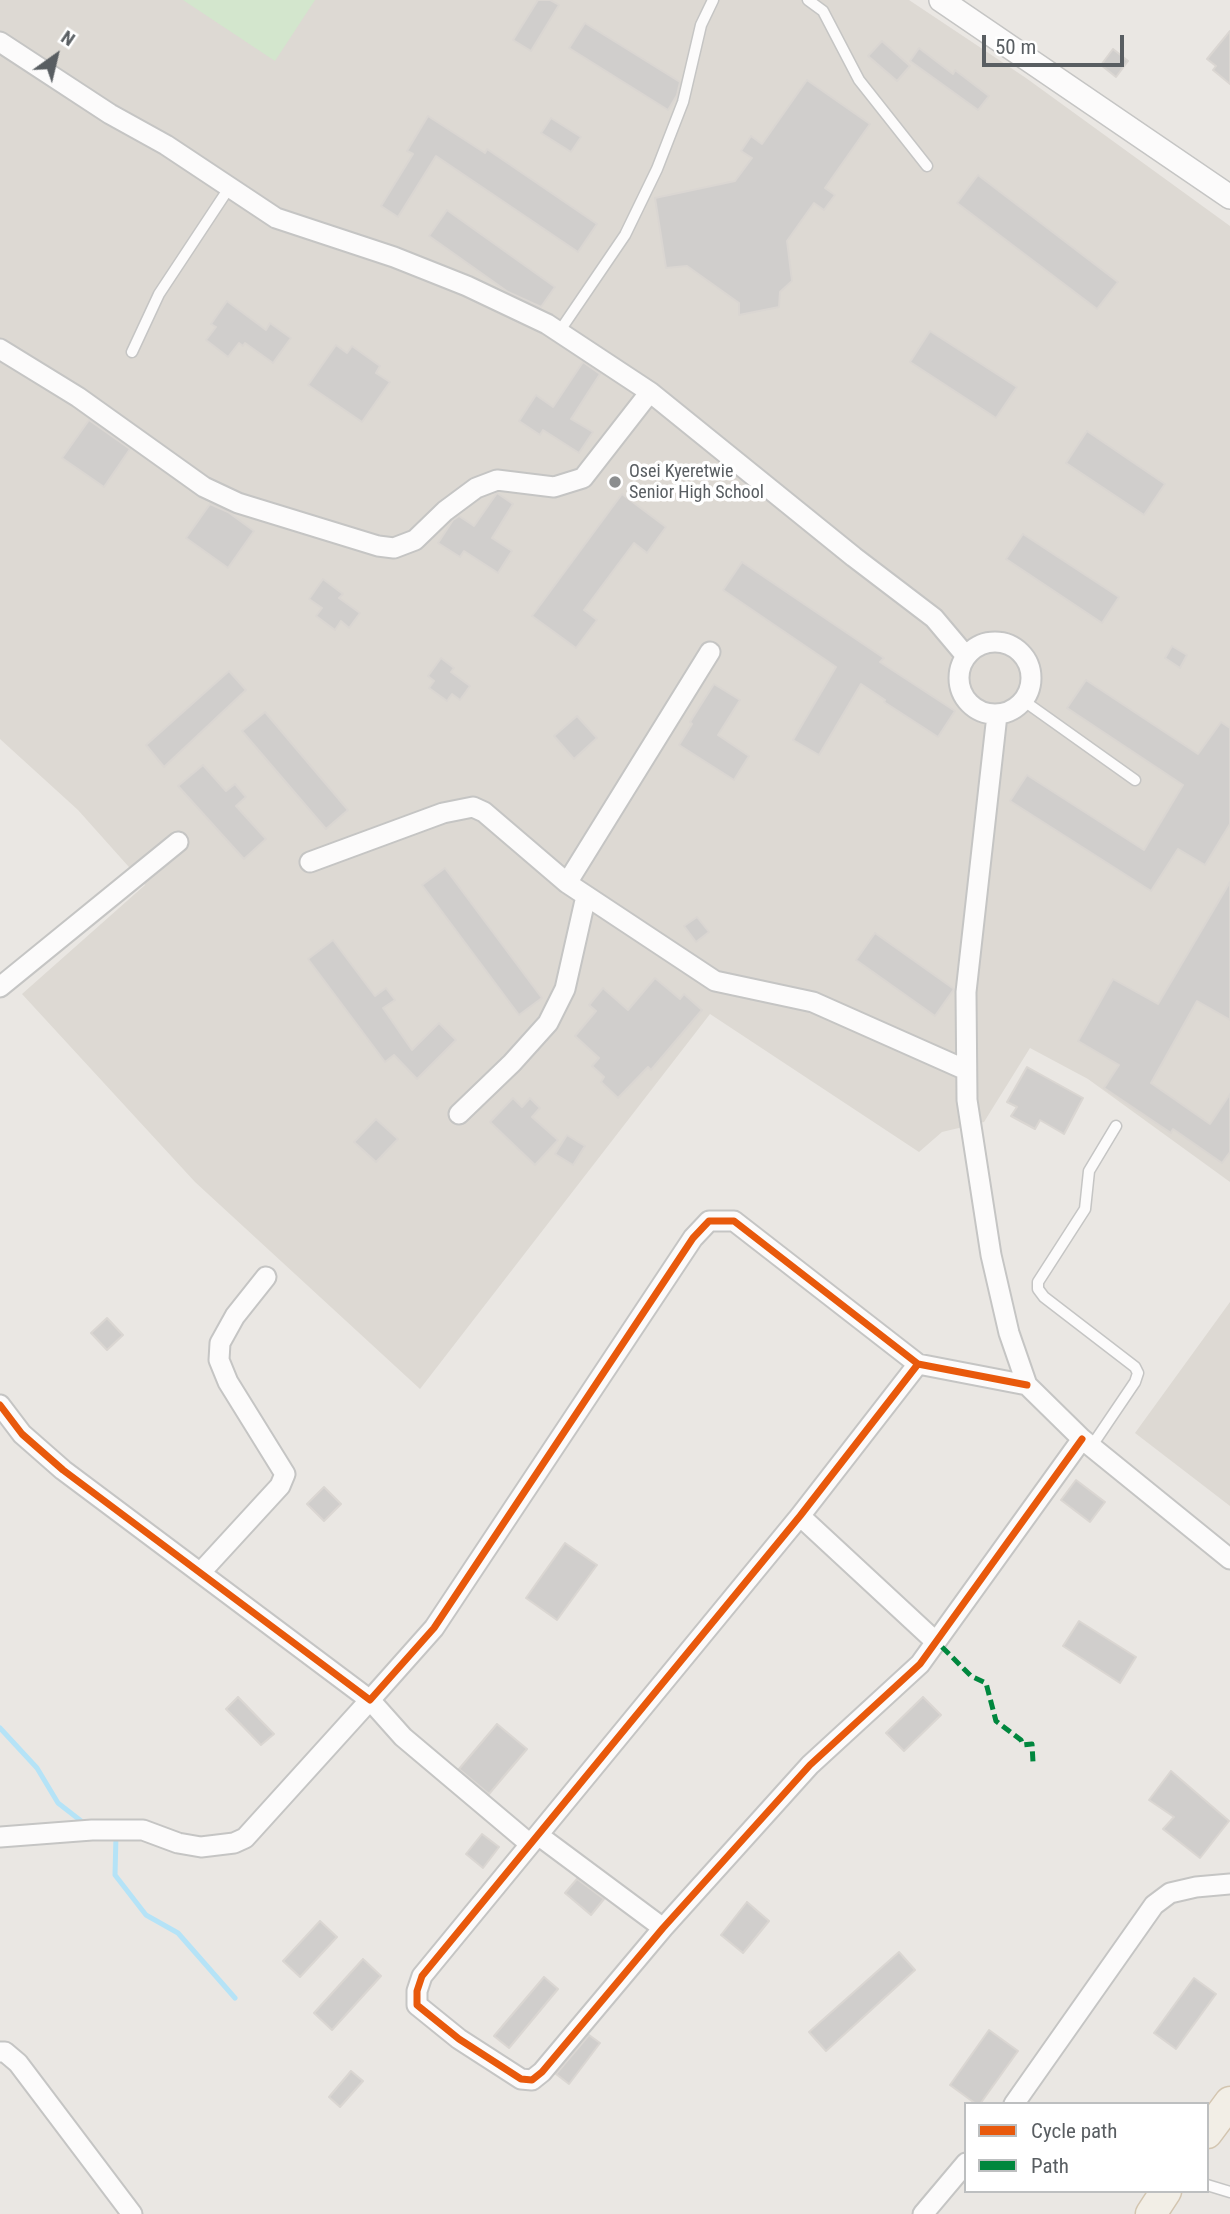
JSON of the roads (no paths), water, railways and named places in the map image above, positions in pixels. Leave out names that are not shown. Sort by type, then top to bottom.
[{"type":"main road","points":[[1209,2130],[1230,2102]]},
{"type":"main road","points":[[1151,2214],[1165,2193]]},
{"type":"street","points":[[941,0],[1230,197]]},
{"type":"street","points":[[0,42],[110,114],[166,145],[276,218],[394,257],[547,324],[650,392],[934,618],[966,656]]},
{"type":"street","points":[[0,349],[78,397],[204,487],[239,503],[378,546],[394,548],[415,540],[445,511],[476,488],[496,480],[554,487],[583,478],[650,392]]},
{"type":"street","points":[[993,642],[1004,643],[1022,653],[1028,662],[1031,682],[1024,701],[1007,713],[997,715],[977,710],[962,695],[958,674],[966,656],[983,644],[993,642]]},
{"type":"street","points":[[567,883],[710,652]]},
{"type":"street","points":[[997,715],[966,992],[967,1100],[991,1255],[1009,1333],[1027,1385],[1086,1443],[1230,1559]]},
{"type":"street","points":[[310,862],[443,813],[473,807],[484,812],[567,883],[715,981],[813,1002],[967,1070]]},
{"type":"street","points":[[0,987],[178,842]]},
{"type":"street","points":[[459,1114],[512,1063],[548,1023],[565,989],[586,896]]},
{"type":"street","points":[[0,1837],[92,1830],[143,1830],[178,1843],[201,1847],[234,1843],[245,1838],[434,1628],[693,1238],[709,1221],[734,1221],[918,1364],[1027,1385]]},
{"type":"street","points":[[201,1572],[280,1486],[285,1474],[228,1382],[219,1360],[220,1343],[235,1316],[266,1277]]},
{"type":"street","points":[[918,1364],[800,1516],[422,1976],[417,1991],[417,2005],[458,2039],[521,2079],[532,2080],[542,2072],[663,1928],[810,1765],[920,1664],[1086,1443]]},
{"type":"street","points":[[0,1405],[22,1434],[63,1470],[370,1700],[403,1737],[534,1840],[663,1928]]},
{"type":"street","points":[[0,1432],[22,1434]]},
{"type":"street","points":[[800,1516],[936,1642]]},
{"type":"street","points":[[1015,2102],[1154,1905],[1170,1893],[1230,1884]]},
{"type":"street","points":[[0,2052],[5,2052],[18,2063],[132,2214]]},
{"type":"street","points":[[923,2214],[964,2165]]},
{"type":"lane","points":[[559,332],[625,235],[657,169],[682,102],[701,25],[713,0]]},
{"type":"lane","points":[[808,0],[823,11],[859,80],[927,166]]},
{"type":"lane","points":[[132,352],[159,294],[229,188]]},
{"type":"lane","points":[[1024,701],[1135,780]]},
{"type":"lane","points":[[1086,1443],[1135,1382],[1138,1373],[1135,1367],[1044,1297],[1038,1289],[1038,1282],[1085,1209],[1089,1171],[1116,1126]]},
{"type":"lane","points":[[1209,2186],[1230,2192]]},
{"type":"waterway","points":[[0,1728],[37,1768],[58,1803],[85,1824]]},
{"type":"waterway","points":[[116,1835],[115,1875],[146,1915],[178,1933],[235,1998]]},
{"type":"place","name":"Osei Kyeretwie Senior High School","points":[[615,482]]}]
